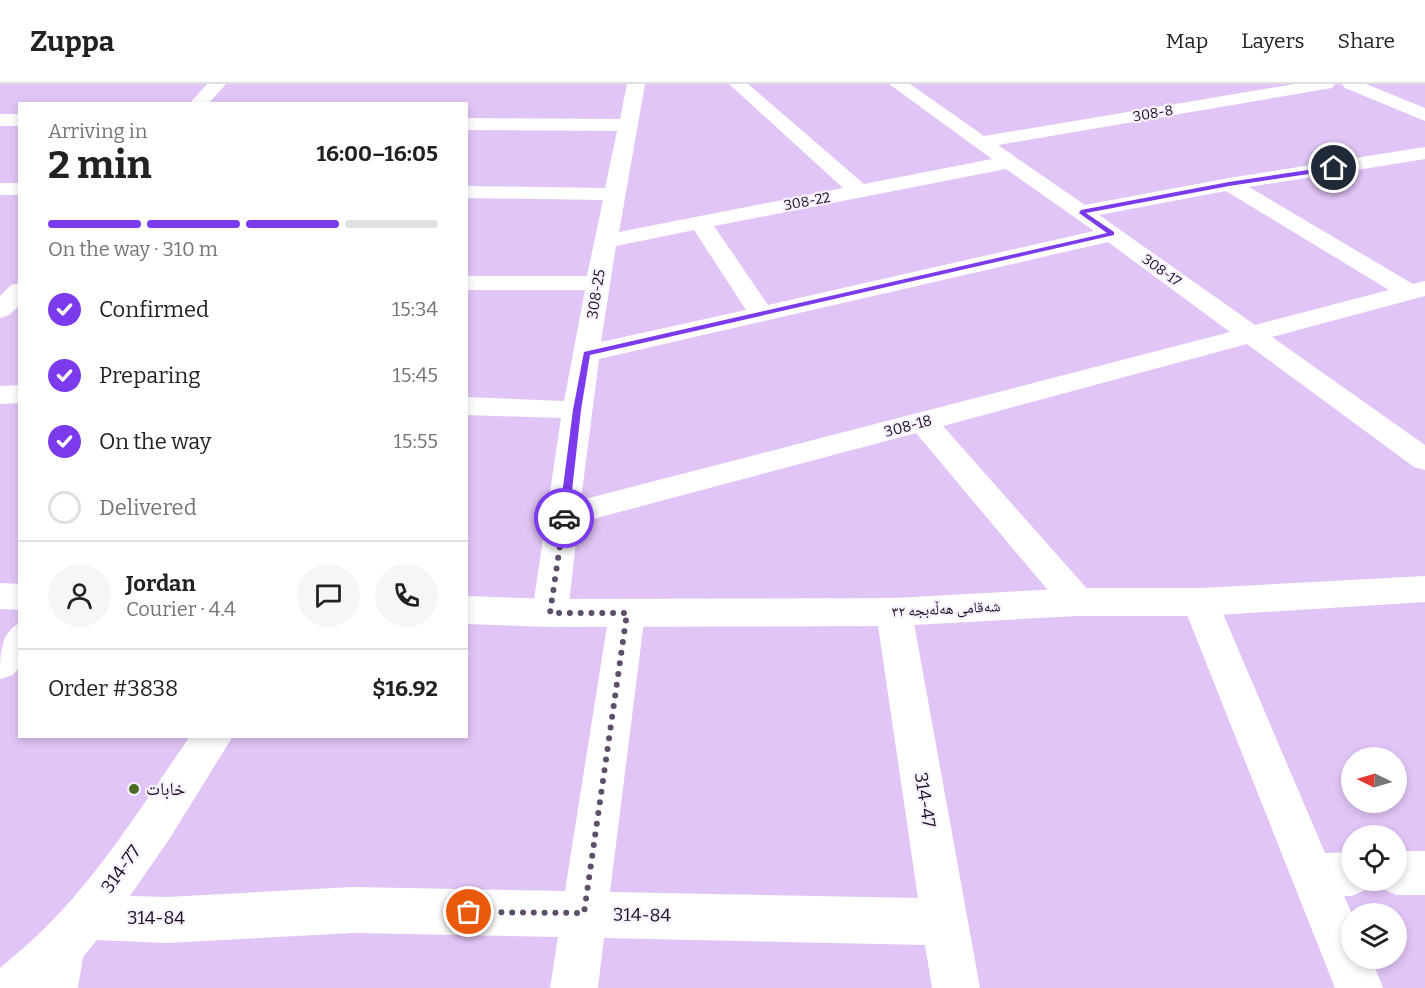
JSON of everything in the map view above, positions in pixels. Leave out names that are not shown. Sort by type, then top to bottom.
[{"type":"street","points":[[200,102],[217,84]]},
{"type":"street","name":"308-25","points":[[550,613],[586,354],[605,241],[636,84]]},
{"type":"street","points":[[738,84],[859,191]]},
{"type":"street","points":[[901,86],[927,84]]},
{"type":"street","name":"308-8","points":[[981,142],[1326,84]]},
{"type":"street","points":[[1352,84],[1425,115]]},
{"type":"street","name":"308-17","points":[[901,86],[1425,459]]},
{"type":"street","points":[[0,120],[18,120]]},
{"type":"street","points":[[468,124],[628,125]]},
{"type":"street","points":[[1081,212],[1229,184],[1425,153]]},
{"type":"street","points":[[1397,159],[1425,171]]},
{"type":"street","name":"308-22","points":[[605,241],[1009,162]]},
{"type":"street","points":[[1229,184],[1418,290]]},
{"type":"street","points":[[0,189],[18,189]]},
{"type":"street","points":[[468,192],[615,194]]},
{"type":"street","points":[[700,222],[761,314]]},
{"type":"street","points":[[586,354],[1112,234]]},
{"type":"street","points":[[0,279],[18,279]]},
{"type":"street","points":[[468,283],[598,284]]},
{"type":"street","name":"308-18","points":[[565,515],[1418,290]]},
{"type":"street","points":[[0,310],[18,292]]},
{"type":"street","points":[[0,394],[18,394]]},
{"type":"street","points":[[468,406],[577,410]]},
{"type":"street","points":[[923,422],[1078,602]]},
{"type":"street","name":"شەقامی هەڵەبجە ٣٢","points":[[468,610],[550,613],[894,612],[1078,602],[1200,602],[1425,589]]},
{"type":"street","points":[[0,596],[18,597]]},
{"type":"street","points":[[1200,602],[1332,875],[1359,988]]},
{"type":"street","name":"314-47","points":[[894,612],[956,988]]},
{"type":"street","points":[[574,988],[627,613]]},
{"type":"street","points":[[0,664],[18,640]]},
{"type":"street","name":"314-77","points":[[14,988],[67,950],[212,738]]},
{"type":"street","points":[[1407,873],[1425,873]]},
{"type":"street","name":"314-84","points":[[67,950],[167,920],[353,910],[945,922]]},
{"type":"way so far","points":[[469,912],[584,913],[627,613],[550,613],[564,518]]},
{"type":"place","name":"خابات","points":[[134,789]]},
{"type":"route","points":[[564,518],[586,354],[1112,234],[1081,212],[1229,184],[1334,168]]}]
